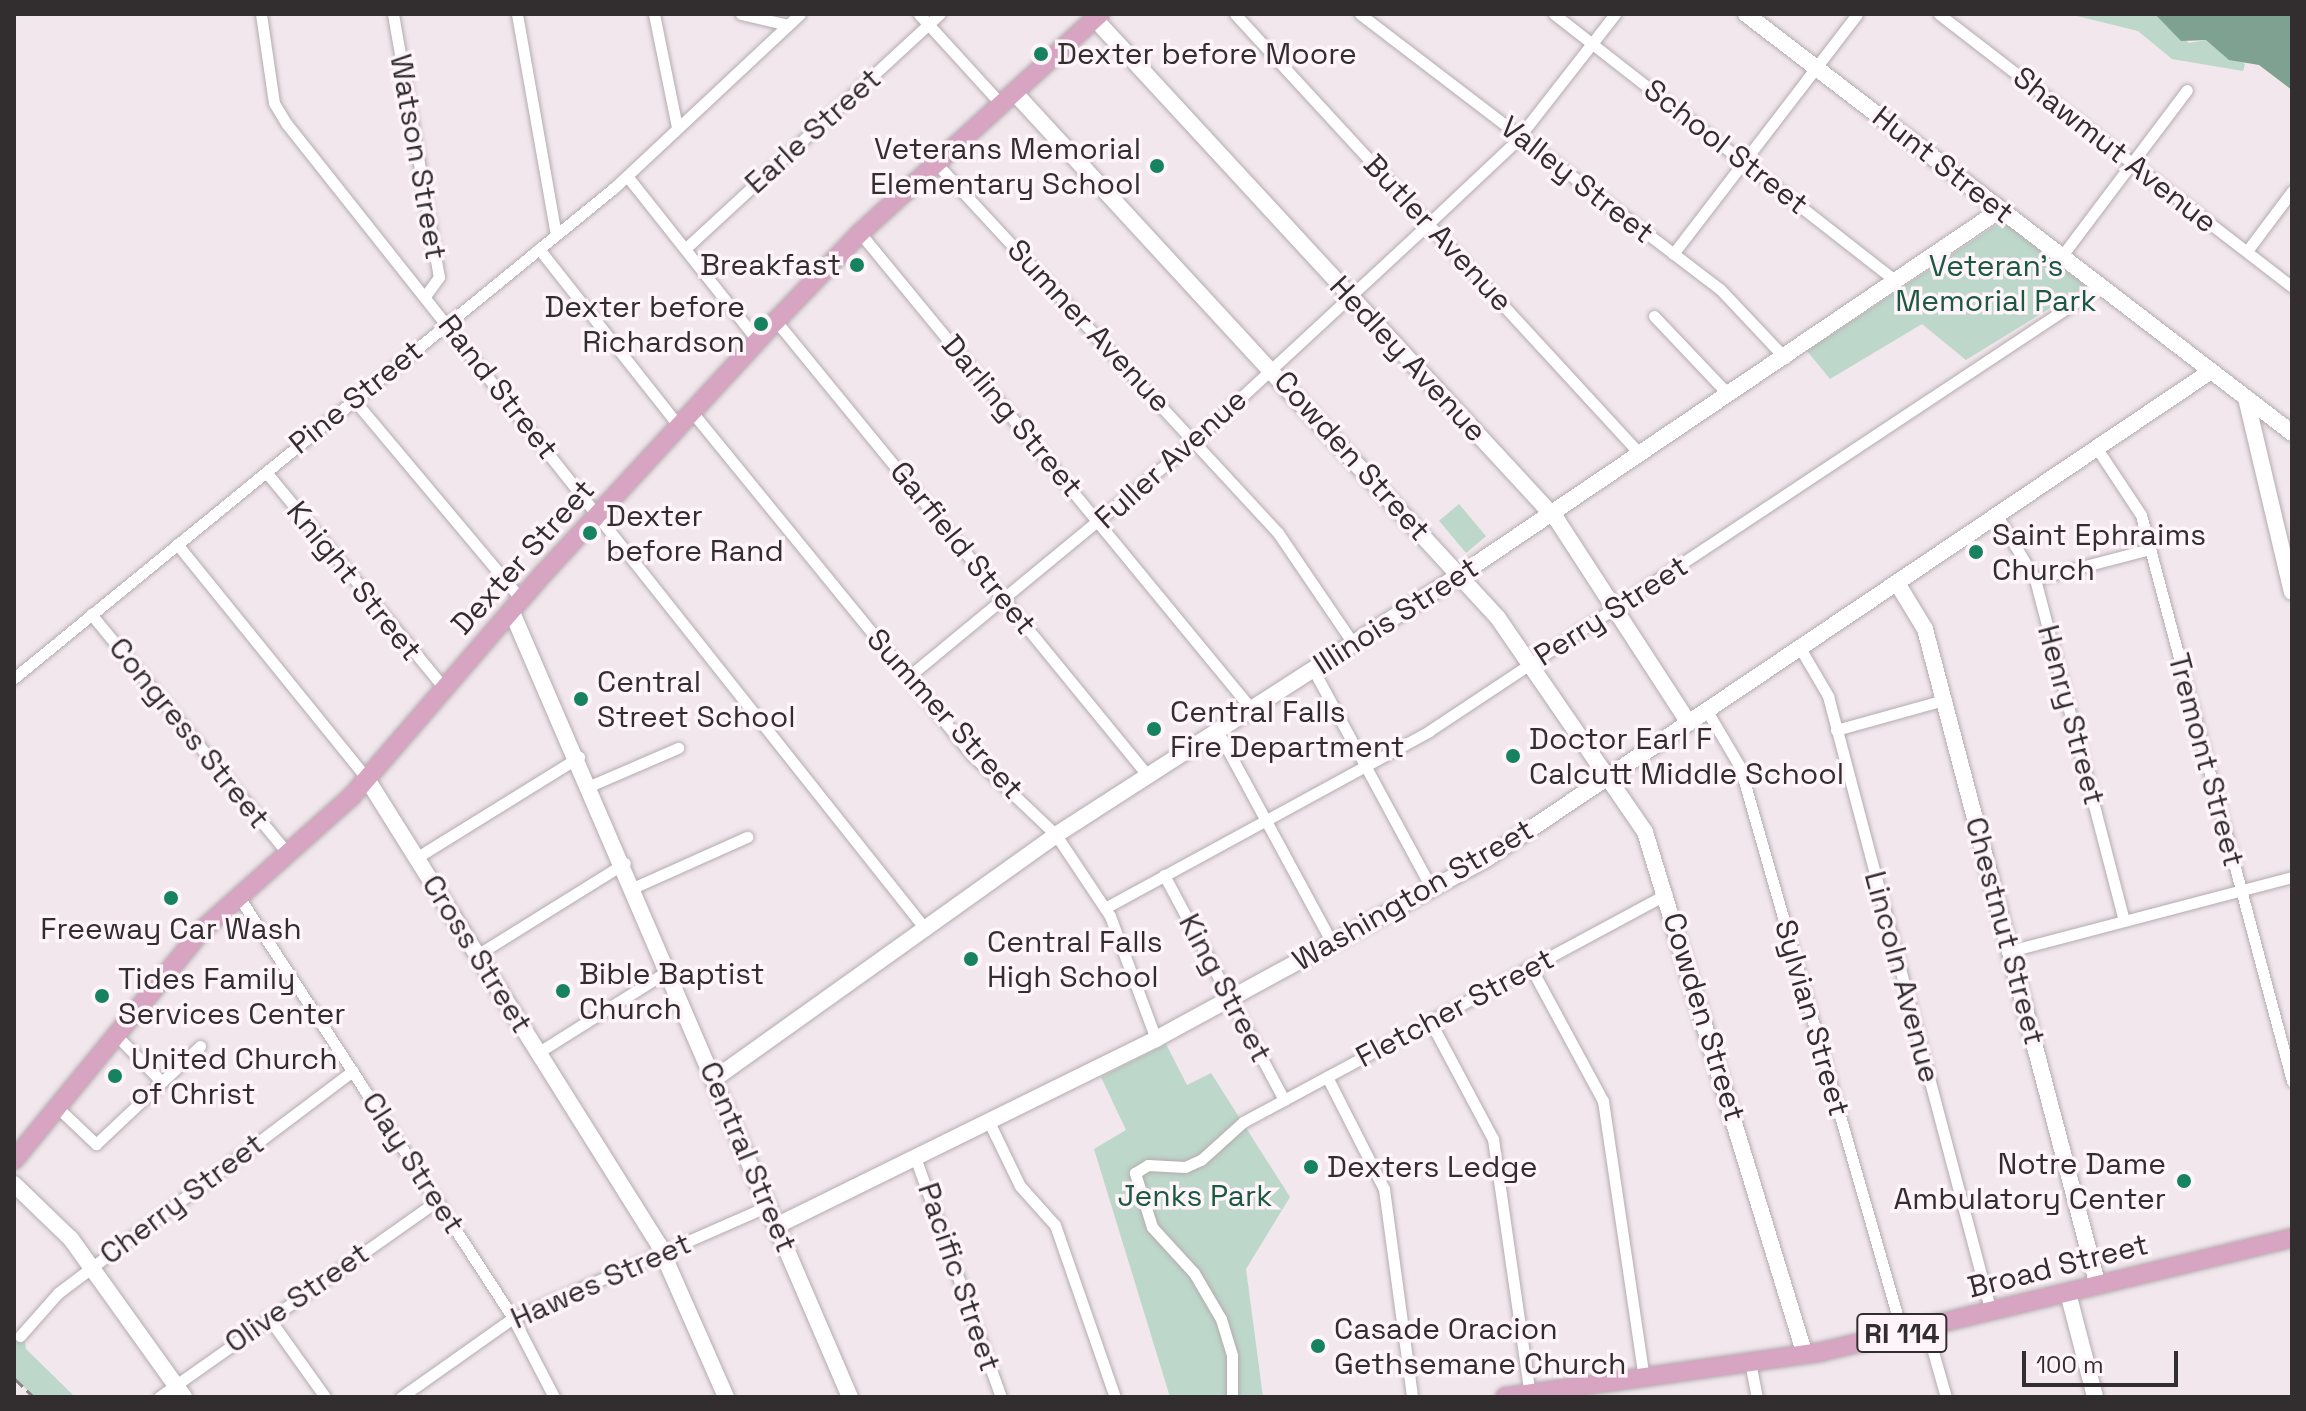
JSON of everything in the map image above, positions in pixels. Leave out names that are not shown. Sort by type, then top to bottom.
[{"type":"main road","name":"Dexter Street","points":[[14,1160],[237,894],[287,853],[367,779],[516,604],[776,321],[860,233],[1097,16]]},
{"type":"main road","name":"Broad Street","points":[[1505,1397],[1586,1391],[1644,1377],[1805,1355],[2292,1238]]},
{"type":"street","name":"Rand Street","points":[[261,14],[278,112],[926,930]]},
{"type":"street","name":"Watson Street","points":[[393,14],[439,277],[426,295]]},
{"type":"street","points":[[517,14],[556,235]]},
{"type":"street","points":[[654,14],[677,127]]},
{"type":"street","points":[[741,14],[788,25]]},
{"type":"street","name":"Pine Street","points":[[14,678],[627,176],[800,14]]},
{"type":"street","points":[[919,14],[1008,98]]},
{"type":"street","name":"Earle Street","points":[[686,248],[940,14]]},
{"type":"street","name":"Butler Avenue","points":[[1235,14],[1640,454]]},
{"type":"street","name":"Valley Street","points":[[1360,14],[1720,289],[1785,358]]},
{"type":"street","name":"School Street","points":[[1554,14],[1896,281]]},
{"type":"street","name":"Fuller Avenue","points":[[908,677],[1101,522],[1195,440],[1428,224],[1521,136],[1615,14]]},
{"type":"street","name":"Hunt Street","points":[[1746,14],[2292,433]]},
{"type":"street","points":[[1673,254],[1857,14]]},
{"type":"street","name":"Shawmut Avenue","points":[[1939,14],[2292,287]]},
{"type":"street","name":"Hedley Avenue","points":[[1097,16],[1551,513],[1689,723]]},
{"type":"street","points":[[2061,257],[2187,90]]},
{"type":"street","name":"Cowden Street","points":[[1008,98],[1272,369],[1460,575],[1533,663],[1650,841],[1805,1355]]},
{"type":"street","name":"Sumner Avenue","points":[[936,163],[1195,440],[1284,541],[1354,645]]},
{"type":"street","points":[[627,176],[758,341]]},
{"type":"street","points":[[2247,251],[2292,191]]},
{"type":"street","name":"Illinois Street","points":[[714,1079],[1056,835],[1460,575],[2000,210]]},
{"type":"street","name":"Darling Street","points":[[860,233],[1101,522],[1253,711]]},
{"type":"street","name":"Summer Street","points":[[539,249],[973,756],[1056,835],[1105,908],[1156,1039]]},
{"type":"street","name":"Perry Street","points":[[1105,908],[1366,766],[1533,663],[2100,286]]},
{"type":"street","points":[[1654,316],[1728,394]]},
{"type":"street","name":"Garfield Street","points":[[776,321],[1149,777]]},
{"type":"street","name":"Washington Street","points":[[778,1225],[1156,1039],[1432,889],[1608,777],[2098,450],[2211,371]]},
{"type":"street","points":[[2246,398],[2292,592]]},
{"type":"street","name":"Central Street","points":[[354,400],[516,604],[850,1397]]},
{"type":"street","name":"Tremont Street","points":[[2098,450],[2138,506],[2292,1081]]},
{"type":"street","name":"Knight Street","points":[[266,472],[444,688]]},
{"type":"street","name":"Henry Street","points":[[1998,517],[2035,579],[2124,921]]},
{"type":"street","name":"Cross Street","points":[[177,544],[367,779],[664,1253],[726,1397]]},
{"type":"street","points":[[2035,579],[2150,549]]},
{"type":"street","name":"Chestnut Street","points":[[1897,583],[1925,629],[2098,1286]]},
{"type":"street","name":"Congress Street","points":[[91,614],[287,853]]},
{"type":"street","name":"Lincoln Avenue","points":[[1800,648],[1825,688],[1991,1312]]},
{"type":"street","points":[[1314,671],[1432,889]]},
{"type":"street","points":[[1836,730],[1944,700]]},
{"type":"street","name":"Sylvian Street","points":[[1707,711],[1740,767],[1902,1332]]},
{"type":"street","points":[[1218,732],[1332,943]]},
{"type":"street","points":[[592,785],[678,748]]},
{"type":"street","points":[[416,858],[579,756]]},
{"type":"street","points":[[635,887],[747,837]]},
{"type":"street","points":[[477,955],[625,863]]},
{"type":"street","name":"King Street","points":[[1164,875],[1284,1100]]},
{"type":"street","points":[[2010,951],[2292,877]]},
{"type":"street","name":"Clay Street","points":[[237,894],[513,1318],[554,1397]]},
{"type":"street","name":"Fletcher Street","points":[[1232,1397],[1232,1355],[1221,1319],[1194,1273],[1152,1227],[1133,1179],[1148,1165],[1185,1167],[1201,1160],[1243,1122],[1667,894]]},
{"type":"street","points":[[1530,966],[1603,1101],[1644,1377]]},
{"type":"street","points":[[539,1052],[669,970]]},
{"type":"street","points":[[1430,1021],[1493,1139],[1530,1395]]},
{"type":"street","points":[[116,1035],[159,1079]]},
{"type":"street","points":[[57,1107],[96,1144],[140,1109],[159,1079],[200,1046]]},
{"type":"street","name":"Cherry Street","points":[[20,1336],[92,1266],[353,1071]]},
{"type":"street","points":[[1327,1077],[1384,1189],[1412,1397]]},
{"type":"street","points":[[989,1122],[1020,1186],[1055,1225],[1115,1397]]},
{"type":"street","name":"Pacific Street","points":[[915,1157],[1001,1397]]},
{"type":"street","points":[[14,1184],[92,1266],[179,1390]]},
{"type":"street","name":"Olive Street","points":[[159,1397],[179,1390],[268,1317],[437,1201]]},
{"type":"street","name":"Hawes Street","points":[[401,1397],[513,1318],[770,1205]]},
{"type":"street","points":[[2068,1293],[2095,1397]]},
{"type":"street","points":[[268,1317],[325,1397]]},
{"type":"street","points":[[1926,1327],[1946,1397]]},
{"type":"street","points":[[1750,1362],[1757,1397]]},
{"type":"green space","points":[[2069,14],[2155,14],[2189,43],[2206,40],[2245,64],[2243,71],[2172,59],[2138,31]]},
{"type":"green space","name":"Veteran's Memorial Park","points":[[2002,221],[2086,286],[1966,360],[1922,324],[1830,379],[1807,351]]},
{"type":"green space","points":[[1459,504],[1486,536],[1466,553],[1439,521]]},
{"type":"green space","name":"Jenks Park","points":[[1166,1044],[1187,1085],[1211,1073],[1290,1197],[1246,1269],[1263,1397],[1170,1397],[1094,1149],[1126,1130],[1101,1077]]},
{"type":"green space","points":[[23,1332],[26,1349],[75,1397],[34,1397],[14,1377],[14,1333]]},
{"type":"shaded area","points":[[2155,14],[2292,14],[2292,90],[2259,65],[2229,60],[2206,40],[2181,41]]},
{"type":"railway","points":[[14,1378],[34,1397]]},
{"type":"place","name":"Dexter before Moore","points":[[1041,54]]},
{"type":"place","name":"Veterans Memorial Elementary School","points":[[1157,166]]},
{"type":"place","name":"Breakfast","points":[[857,265]]},
{"type":"place","name":"Dexter before Richardson","points":[[761,324]]},
{"type":"place","name":"Dexter before Rand","points":[[590,533]]},
{"type":"place","name":"Saint Ephraims Church","points":[[1976,552]]},
{"type":"place","name":"Central Street School","points":[[581,699]]},
{"type":"place","name":"Central Falls Fire Department","points":[[1154,729]]},
{"type":"place","name":"Doctor Earl F Calcutt Middle School","points":[[1513,756]]},
{"type":"place","name":"Freeway Car Wash","points":[[171,898]]},
{"type":"place","name":"Central Falls High School","points":[[971,959]]},
{"type":"place","name":"Bible Baptist Church","points":[[563,991]]},
{"type":"place","name":"Tides Family Services Center","points":[[102,996]]},
{"type":"place","name":"United Church of Christ","points":[[115,1076]]},
{"type":"place","name":"Dexters Ledge","points":[[1311,1167]]},
{"type":"place","name":"Notre Dame Ambulatory Center","points":[[2184,1181]]},
{"type":"place","name":"Casade Oracion Gethsemane Church","points":[[1318,1346]]}]
